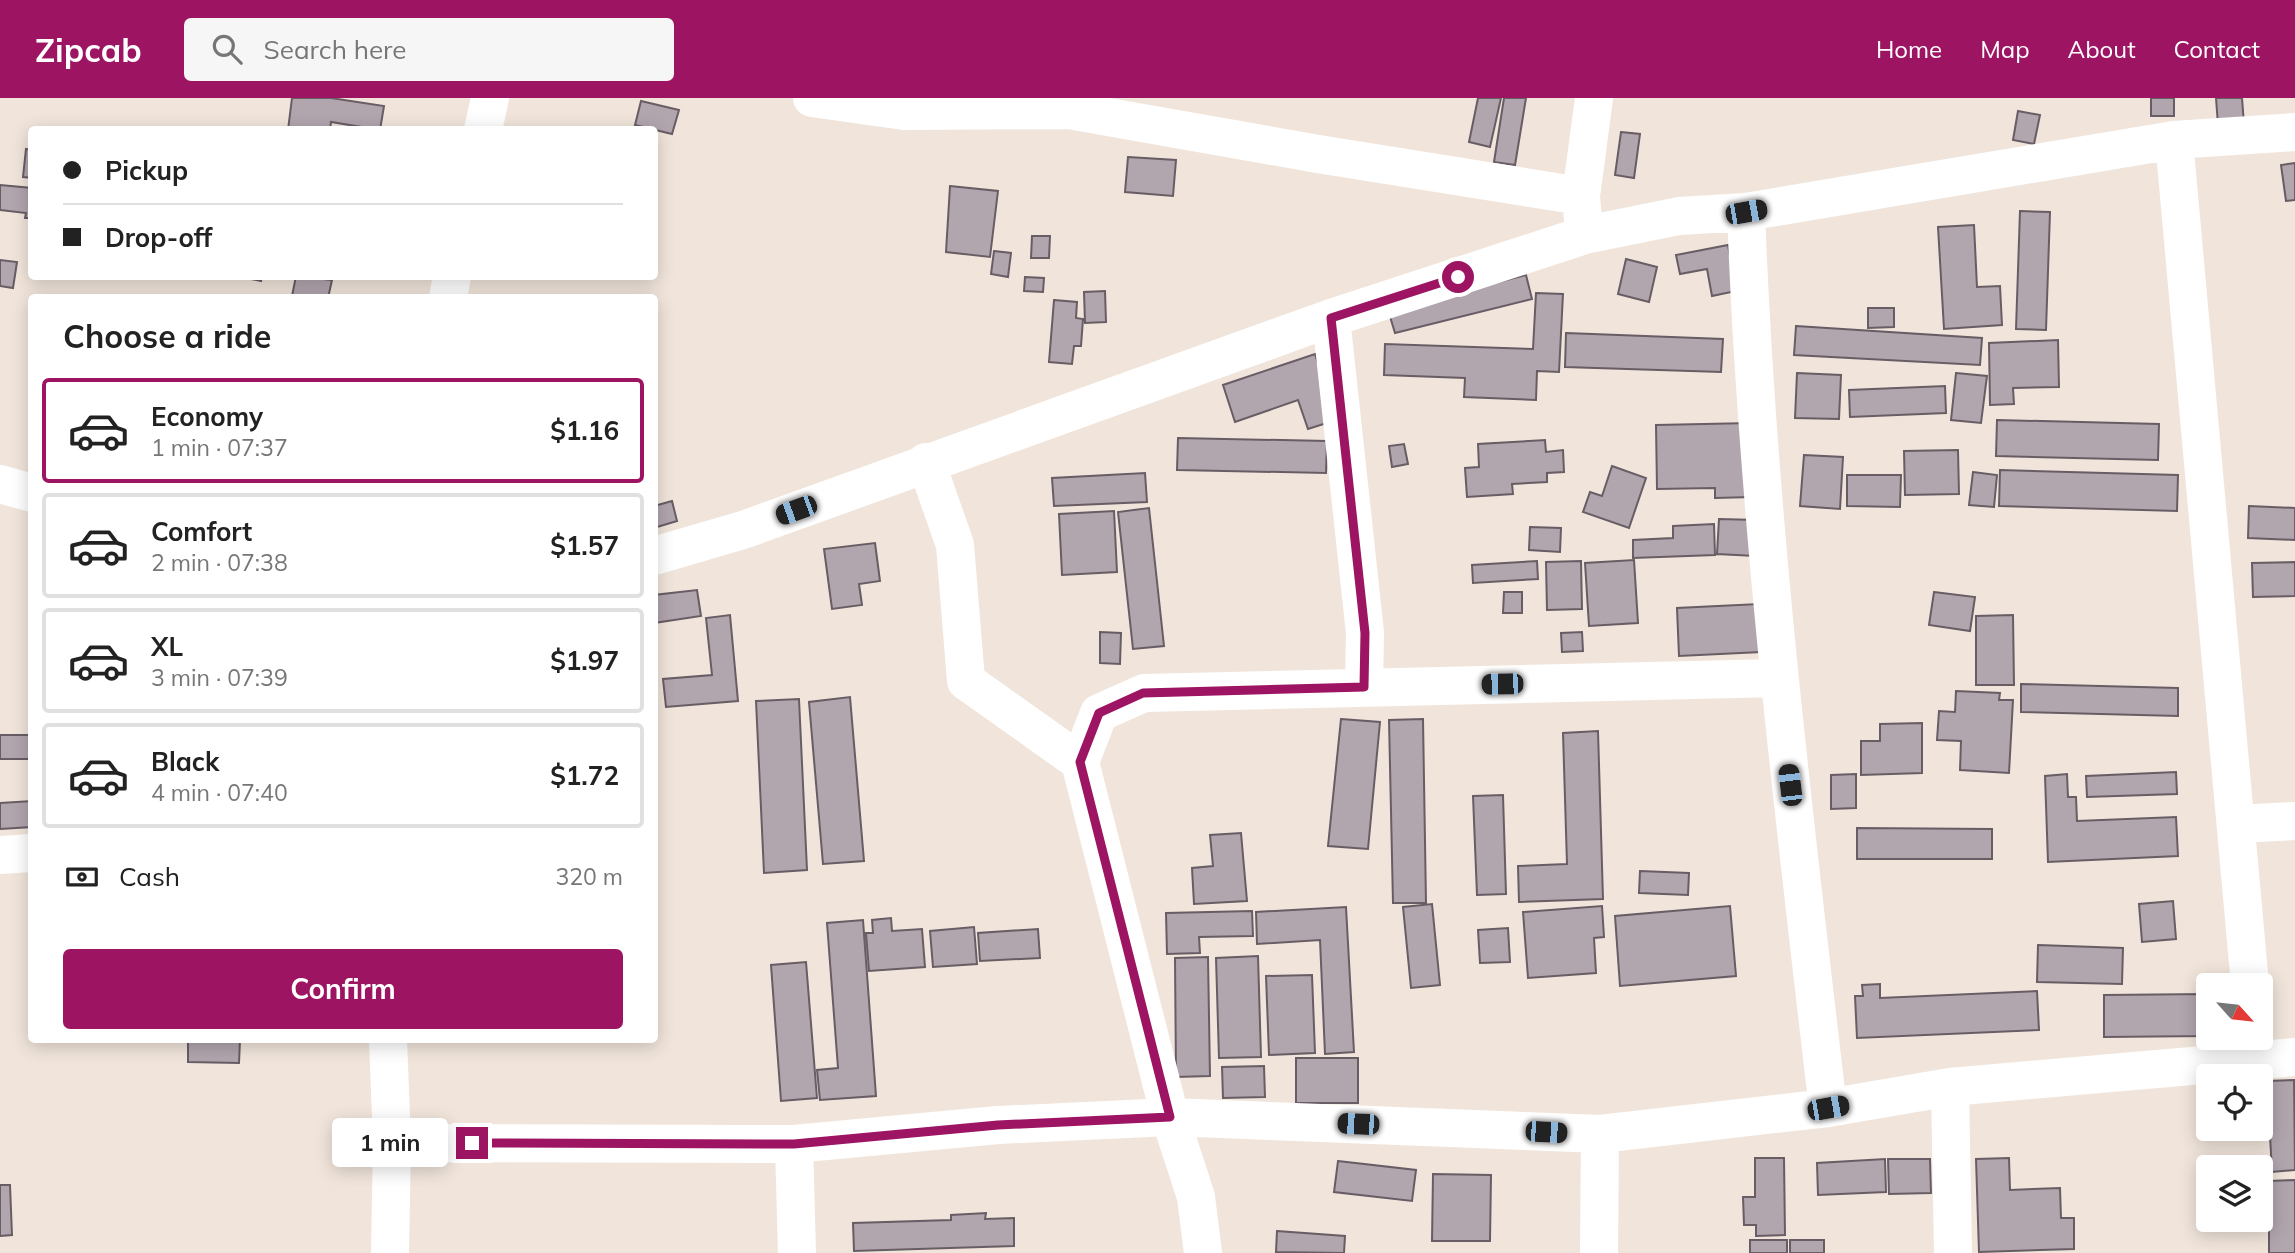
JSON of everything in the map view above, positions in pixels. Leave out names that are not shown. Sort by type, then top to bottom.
[{"type":"street","points":[[484,126],[490,98]]},
{"type":"street","points":[[812,98],[904,111],[1069,110],[1318,154],[1581,196]]},
{"type":"street","points":[[1585,235],[1581,196],[1594,98]]},
{"type":"street","points":[[658,555],[743,530],[1331,318],[1585,235],[1679,216],[1746,212],[2175,140],[2295,132]]},
{"type":"street","points":[[2175,140],[2249,973]]},
{"type":"street","points":[[1746,212],[1750,310],[1778,678],[1828,1108]]},
{"type":"street","points":[[1331,318],[1365,633],[1364,687]]},
{"type":"street","points":[[926,462],[955,545],[966,681],[1080,762]]},
{"type":"street","points":[[0,484],[28,492]]},
{"type":"street","points":[[1203,1253],[1196,1197],[1170,1117],[1080,762],[1099,713],[1143,693],[1778,678]]},
{"type":"street","points":[[2236,824],[2295,821]]},
{"type":"street","points":[[0,855],[28,853]]},
{"type":"street","points":[[388,1043],[392,1143],[390,1253]]},
{"type":"street","points":[[392,1143],[794,1144],[998,1125],[1170,1117],[1600,1134],[1828,1108],[1950,1087],[2239,1050]]},
{"type":"street","points":[[2264,1050],[2295,1057]]},
{"type":"street","points":[[1950,1087],[1953,1253]]},
{"type":"street","points":[[1599,1253],[1600,1134]]},
{"type":"street","points":[[794,1144],[797,1253]]},
{"type":"building","points":[[292,98],[331,98],[384,106],[381,126],[331,122],[330,126],[288,126]]},
{"type":"building","points":[[1478,98],[1501,98],[1490,147],[1469,142]]},
{"type":"building","points":[[1504,98],[1526,98],[1515,165],[1494,162]]},
{"type":"building","points":[[2151,98],[2174,98],[2174,116],[2151,116]]},
{"type":"building","points":[[2216,98],[2242,98],[2244,124],[2218,125]]},
{"type":"building","points":[[641,101],[679,110],[672,134],[658,131],[658,126],[635,125]]},
{"type":"building","points":[[2018,111],[2040,115],[2034,144],[2013,140]]},
{"type":"building","points":[[1621,132],[1640,134],[1634,178],[1615,175]]},
{"type":"building","points":[[26,149],[28,178],[23,177]]},
{"type":"building","points":[[1128,157],[1176,160],[1173,196],[1125,192]]},
{"type":"building","points":[[2295,163],[2295,200],[2286,201],[2281,165]]},
{"type":"building","points":[[0,185],[28,188],[28,218],[25,218],[26,213],[0,210]]},
{"type":"building","points":[[950,186],[998,191],[990,257],[946,252]]},
{"type":"building","points":[[2020,211],[2050,212],[2046,330],[2016,329]]},
{"type":"building","points":[[1974,225],[1977,287],[2000,286],[2002,325],[1944,329],[1938,227]]},
{"type":"building","points":[[1032,236],[1050,236],[1049,258],[1031,258]]},
{"type":"building","points":[[1728,245],[1736,291],[1712,296],[1707,269],[1680,274],[1676,255]]},
{"type":"building","points":[[994,251],[1011,253],[1008,277],[991,274]]},
{"type":"building","points":[[1626,259],[1657,267],[1649,302],[1618,294]]},
{"type":"building","points":[[0,260],[17,262],[13,288],[0,286]]},
{"type":"building","points":[[1526,275],[1532,299],[1395,333],[1388,310]]},
{"type":"building","points":[[1025,277],[1044,278],[1043,292],[1024,291]]},
{"type":"building","points":[[295,280],[332,280],[329,294],[292,294]]},
{"type":"building","points":[[1105,291],[1106,322],[1085,323],[1084,292]]},
{"type":"building","points":[[1536,293],[1563,294],[1559,372],[1537,371],[1536,400],[1464,397],[1465,378],[1384,375],[1385,344],[1533,349]]},
{"type":"building","points":[[1054,300],[1077,302],[1076,318],[1083,319],[1081,346],[1074,346],[1072,364],[1049,362]]},
{"type":"building","points":[[1868,308],[1894,308],[1894,327],[1868,328]]},
{"type":"building","points":[[1796,326],[1982,338],[1980,365],[1794,355]]},
{"type":"building","points":[[1566,333],[1723,339],[1721,372],[1565,367]]},
{"type":"building","points":[[2058,340],[2059,387],[2013,388],[2014,404],[1990,405],[1989,343]]},
{"type":"building","points":[[1315,354],[1336,420],[1308,429],[1298,400],[1235,422],[1223,385]]},
{"type":"building","points":[[1797,373],[1841,375],[1839,419],[1795,418]]},
{"type":"building","points":[[1956,373],[1987,376],[1981,423],[1951,420]]},
{"type":"building","points":[[1945,386],[1946,413],[1850,417],[1849,390]]},
{"type":"building","points":[[1997,420],[2159,424],[2158,460],[1996,456]]},
{"type":"building","points":[[1751,423],[1752,497],[1715,498],[1715,488],[1657,489],[1656,425]]},
{"type":"building","points":[[1178,438],[1327,441],[1326,473],[1177,470]]},
{"type":"building","points":[[1545,440],[1546,452],[1563,450],[1564,472],[1547,473],[1547,482],[1512,484],[1513,494],[1467,497],[1465,468],[1479,467],[1478,444]]},
{"type":"building","points":[[1404,444],[1408,464],[1392,467],[1389,446]]},
{"type":"building","points":[[1958,450],[1959,494],[1905,495],[1904,451]]},
{"type":"building","points":[[1804,455],[1843,457],[1840,509],[1800,506]]},
{"type":"building","points":[[1612,466],[1646,478],[1629,528],[1583,512],[1590,492],[1602,496]]},
{"type":"building","points":[[2000,470],[2178,475],[2177,511],[1999,506]]},
{"type":"building","points":[[1973,472],[1997,475],[1994,507],[1969,505]]},
{"type":"building","points":[[1145,473],[1147,502],[1054,506],[1052,478]]},
{"type":"building","points":[[1847,475],[1901,475],[1900,507],[1847,506]]},
{"type":"building","points":[[672,501],[677,521],[658,527],[658,505]]},
{"type":"building","points":[[2249,506],[2295,508],[2295,540],[2248,538]]},
{"type":"building","points":[[1149,508],[1164,646],[1133,649],[1118,512]]},
{"type":"building","points":[[1114,511],[1117,572],[1062,575],[1059,514]]},
{"type":"building","points":[[1719,519],[1757,520],[1755,556],[1717,554]]},
{"type":"building","points":[[1714,524],[1715,555],[1633,558],[1633,540],[1673,538],[1673,526]]},
{"type":"building","points":[[1530,527],[1561,528],[1560,552],[1529,550]]},
{"type":"building","points":[[875,543],[880,581],[859,584],[862,605],[832,609],[824,549]]},
{"type":"building","points":[[1634,560],[1638,623],[1589,626],[1585,563]]},
{"type":"building","points":[[1537,561],[1538,579],[1473,583],[1472,565]]},
{"type":"building","points":[[1581,561],[1582,609],[1547,610],[1546,562]]},
{"type":"building","points":[[2295,562],[2295,596],[2253,597],[2252,563]]},
{"type":"building","points":[[697,590],[701,616],[658,622],[658,595]]},
{"type":"building","points":[[1504,592],[1522,592],[1522,613],[1503,613]]},
{"type":"building","points":[[1934,592],[1975,597],[1970,631],[1929,625]]},
{"type":"building","points":[[1759,604],[1761,652],[1679,656],[1677,608]]},
{"type":"building","points":[[730,615],[738,701],[666,707],[663,679],[712,675],[706,618]]},
{"type":"building","points":[[2013,615],[2014,685],[1976,685],[1976,616]]},
{"type":"building","points":[[1100,632],[1121,633],[1120,664],[1100,663]]},
{"type":"building","points":[[1582,632],[1583,651],[1562,652],[1561,633]]},
{"type":"building","points":[[2021,684],[2178,688],[2178,716],[2021,712]]},
{"type":"building","points":[[1956,691],[2000,693],[1999,700],[2013,700],[2009,773],[1960,770],[1961,741],[1937,740],[1939,711],[1955,712]]},
{"type":"building","points":[[850,697],[864,861],[823,864],[809,702]]},
{"type":"building","points":[[799,699],[807,870],[764,873],[756,701]]},
{"type":"building","points":[[1341,719],[1380,722],[1368,849],[1328,846]]},
{"type":"building","points":[[1423,719],[1426,903],[1393,903],[1389,720]]},
{"type":"building","points":[[1922,723],[1922,773],[1861,775],[1861,741],[1880,741],[1880,724]]},
{"type":"building","points":[[1598,731],[1603,899],[1519,902],[1518,866],[1567,864],[1563,733]]},
{"type":"building","points":[[0,735],[28,735],[28,759],[0,759]]},
{"type":"building","points":[[2176,772],[2177,794],[2087,797],[2086,776]]},
{"type":"building","points":[[1856,774],[1856,808],[1831,809],[1831,775]]},
{"type":"building","points":[[2067,774],[2068,797],[2076,797],[2077,821],[2176,817],[2178,856],[2048,862],[2045,776]]},
{"type":"building","points":[[1503,795],[1506,894],[1477,895],[1473,796]]},
{"type":"building","points":[[28,801],[28,827],[0,829],[0,803]]},
{"type":"building","points":[[1857,828],[1992,829],[1992,859],[1857,859]]},
{"type":"building","points":[[1241,833],[1247,901],[1194,904],[1192,868],[1213,866],[1210,835]]},
{"type":"building","points":[[1640,871],[1689,873],[1688,895],[1639,893]]},
{"type":"building","points":[[2173,901],[2176,939],[2142,942],[2139,904]]},
{"type":"building","points":[[1432,904],[1440,985],[1411,988],[1403,907]]},
{"type":"building","points":[[1602,906],[1604,937],[1594,938],[1596,973],[1528,978],[1523,912]]},
{"type":"building","points":[[1730,906],[1736,976],[1620,986],[1615,916]]},
{"type":"building","points":[[1346,907],[1354,1052],[1325,1054],[1320,940],[1257,944],[1256,912]]},
{"type":"building","points":[[1252,911],[1253,936],[1199,937],[1200,953],[1167,954],[1166,913]]},
{"type":"building","points":[[891,918],[892,931],[922,929],[925,967],[869,971],[866,933],[873,933],[872,920]]},
{"type":"building","points":[[863,920],[876,1096],[820,1100],[817,1070],[838,1068],[827,923]]},
{"type":"building","points":[[974,927],[977,964],[933,967],[930,931]]},
{"type":"building","points":[[1508,928],[1510,962],[1480,963],[1478,930]]},
{"type":"building","points":[[1038,929],[1040,958],[980,961],[978,933]]},
{"type":"building","points":[[2038,945],[2123,948],[2122,984],[2037,982]]},
{"type":"building","points":[[1258,956],[1261,1057],[1219,1058],[1216,958]]},
{"type":"building","points":[[1208,957],[1210,1076],[1176,1077],[1175,958]]},
{"type":"building","points":[[806,962],[817,1098],[781,1101],[771,965]]},
{"type":"building","points":[[1312,975],[1315,1053],[1269,1055],[1266,976]]},
{"type":"building","points":[[1880,984],[1880,998],[2037,991],[2039,1030],[1857,1038],[1855,996],[1863,996],[1862,985]]},
{"type":"building","points":[[2196,994],[2196,1036],[2104,1037],[2104,995]]},
{"type":"building","points":[[188,1043],[240,1043],[239,1063],[188,1062]]},
{"type":"building","points":[[1296,1058],[1358,1058],[1358,1103],[1296,1103]]},
{"type":"building","points":[[1264,1066],[1265,1097],[1223,1098],[1222,1067]]},
{"type":"building","points":[[2294,1080],[2295,1170],[2273,1172],[2270,1141],[2273,1141],[2273,1081]]},
{"type":"building","points":[[1755,1158],[1784,1158],[1785,1235],[1756,1236],[1756,1225],[1744,1225],[1743,1197],[1755,1197]]},
{"type":"building","points":[[2009,1158],[2010,1190],[2060,1188],[2061,1218],[2074,1218],[2074,1249],[1979,1252],[1976,1159]]},
{"type":"building","points":[[1885,1159],[1886,1192],[1818,1195],[1817,1163]]},
{"type":"building","points":[[1888,1159],[1930,1159],[1931,1193],[1889,1194]]},
{"type":"building","points":[[1338,1161],[1416,1170],[1412,1201],[1334,1192]]},
{"type":"building","points":[[1433,1174],[1491,1175],[1490,1241],[1432,1241]]},
{"type":"building","points":[[2295,1180],[2295,1253],[2269,1253],[2269,1232],[2273,1232],[2273,1181]]},
{"type":"building","points":[[0,1185],[10,1185],[12,1235],[0,1236]]},
{"type":"building","points":[[986,1213],[985,1219],[1014,1218],[1014,1246],[854,1251],[853,1223],[951,1220],[951,1215]]},
{"type":"building","points":[[1277,1231],[1345,1236],[1344,1253],[1276,1252]]},
{"type":"building","points":[[1750,1240],[1787,1240],[1787,1253],[1750,1253]]},
{"type":"building","points":[[1790,1240],[1824,1240],[1824,1253],[1790,1253]]},
{"type":"route","points":[[472,1143],[794,1144],[998,1125],[1170,1117],[1116,913],[1080,762],[1099,713],[1143,693],[1364,687],[1365,633],[1331,318],[1458,277]]}]
